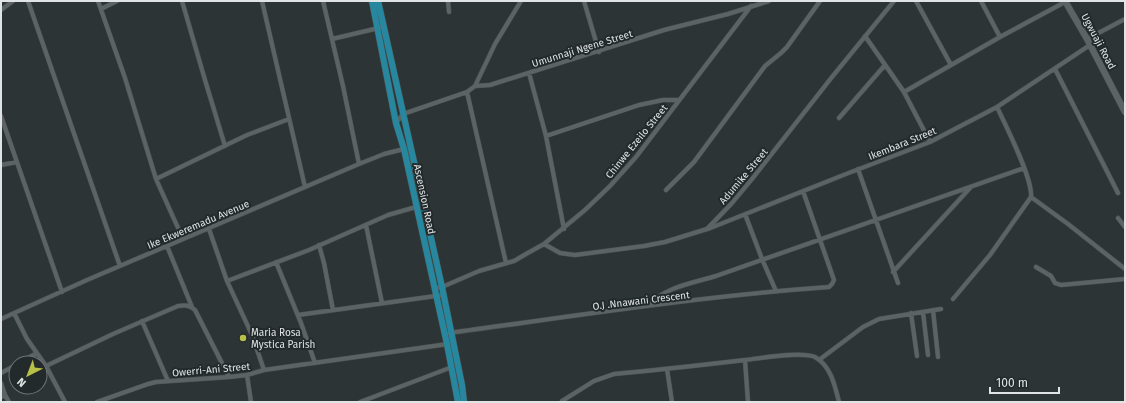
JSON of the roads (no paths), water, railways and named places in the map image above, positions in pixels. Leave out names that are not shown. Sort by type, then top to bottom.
[{"type":"main road","name":"Ascension Road","points":[[372,1],[381,27],[403,114],[442,287],[458,402]]},
{"type":"main road","name":"Ascension Road","points":[[378,1],[396,123],[404,149],[434,288],[448,333]]},
{"type":"main road","name":"Ugwuaji Road","points":[[1065,1],[1089,42],[1125,112]]},
{"type":"main road","name":"Ascension Road","points":[[450,344],[462,384],[464,402]]},
{"type":"street","points":[[1,10],[13,1]]},
{"type":"street","points":[[28,1],[120,266]]},
{"type":"street","points":[[98,1],[125,78],[156,178],[183,239]]},
{"type":"street","points":[[101,10],[116,1]]},
{"type":"street","points":[[182,1],[225,146]]},
{"type":"street","points":[[262,1],[294,146],[305,187]]},
{"type":"street","points":[[323,1],[359,164]]},
{"type":"street","points":[[448,1],[449,12]]},
{"type":"street","points":[[475,86],[495,44],[521,1]]},
{"type":"street","points":[[584,1],[599,52]]},
{"type":"street","name":"Umunnaji Ngene Street","points":[[403,114],[467,92],[475,86],[490,85],[599,52],[664,30],[728,14],[768,1]]},
{"type":"street","points":[[666,190],[694,162],[765,66],[787,47],[820,1]]},
{"type":"street","name":"Adumike Street","points":[[544,244],[560,253],[575,255],[665,242],[707,229],[752,179],[894,1]]},
{"type":"street","points":[[916,1],[951,65]]},
{"type":"street","points":[[981,1],[1000,37]]},
{"type":"street","points":[[904,92],[1065,1]]},
{"type":"street","name":"Chinwe Ezeilo Street","points":[[434,288],[442,287],[479,271],[520,258],[544,244],[564,229],[610,186],[636,157],[750,6]]},
{"type":"street","name":"Ikembara Street","points":[[707,229],[930,142],[997,107],[1055,69],[1089,42],[1125,19]]},
{"type":"street","points":[[332,39],[381,27]]},
{"type":"street","points":[[865,36],[904,92],[930,142]]},
{"type":"street","points":[[839,118],[884,65]]},
{"type":"street","points":[[1055,69],[1118,193]]},
{"type":"street","points":[[529,73],[546,136],[564,229]]},
{"type":"street","points":[[467,92],[506,263]]},
{"type":"street","points":[[546,136],[639,105],[663,100],[679,100]]},
{"type":"street","points":[[953,299],[990,256],[1031,197],[1030,187],[1024,168],[997,107]]},
{"type":"street","points":[[396,123],[403,114]]},
{"type":"street","points":[[1,116],[62,292]]},
{"type":"street","points":[[156,178],[247,135],[289,119]]},
{"type":"street","name":"Ike Ekweremadu Avenue","points":[[1,320],[120,266],[359,164],[384,154],[404,149]]},
{"type":"street","points":[[1,165],[17,162]]},
{"type":"street","points":[[648,306],[655,299],[683,285],[716,276],[1024,168]]},
{"type":"street","points":[[858,169],[898,283]]},
{"type":"street","points":[[893,272],[972,187]]},
{"type":"street","points":[[803,191],[819,239]]},
{"type":"street","points":[[1031,197],[1068,224],[1125,270]]},
{"type":"street","points":[[227,281],[319,245],[388,215],[416,207]]},
{"type":"street","points":[[745,214],[776,291]]},
{"type":"street","points":[[1118,218],[1125,227]]},
{"type":"street","points":[[366,225],[382,303]]},
{"type":"street","points":[[209,228],[227,281],[252,335],[264,370]]},
{"type":"street","name":"O.J .Nnawani Crescent","points":[[448,333],[648,306],[776,291],[829,287],[834,280],[819,239]]},
{"type":"street","points":[[319,245],[333,310]]},
{"type":"street","points":[[167,246],[192,307],[195,310],[229,377]]},
{"type":"street","points":[[276,262],[298,315],[315,363]]},
{"type":"street","points":[[1036,267],[1051,276],[1055,283],[1061,285],[1125,279]]},
{"type":"street","points":[[298,315],[443,295]]},
{"type":"street","points":[[48,365],[142,321],[178,306],[187,305],[192,307]]},
{"type":"street","points":[[819,360],[870,323],[879,319],[941,308]]},
{"type":"street","points":[[933,310],[938,357]]},
{"type":"street","points":[[923,312],[928,355]]},
{"type":"street","points":[[14,313],[27,339],[37,353],[33,355]]},
{"type":"street","points":[[911,313],[917,356]]},
{"type":"street","points":[[142,321],[168,381]]},
{"type":"street","name":"Owerri-Ani Street","points":[[97,402],[148,384],[247,375],[264,370],[450,344]]},
{"type":"street","points":[[562,401],[594,381],[614,374],[745,360],[765,356],[809,355],[819,360],[832,376],[839,402]]},
{"type":"street","points":[[745,360],[748,402]]},
{"type":"street","points":[[360,402],[452,367]]},
{"type":"street","points":[[667,368],[672,402]]},
{"type":"street","points":[[48,370],[65,402]]},
{"type":"street","points":[[247,375],[251,402]]},
{"type":"street","points":[[1,383],[3,396],[9,402]]},
{"type":"place","name":"Maria Rosa Mystica Parish","points":[[243,338]]}]
